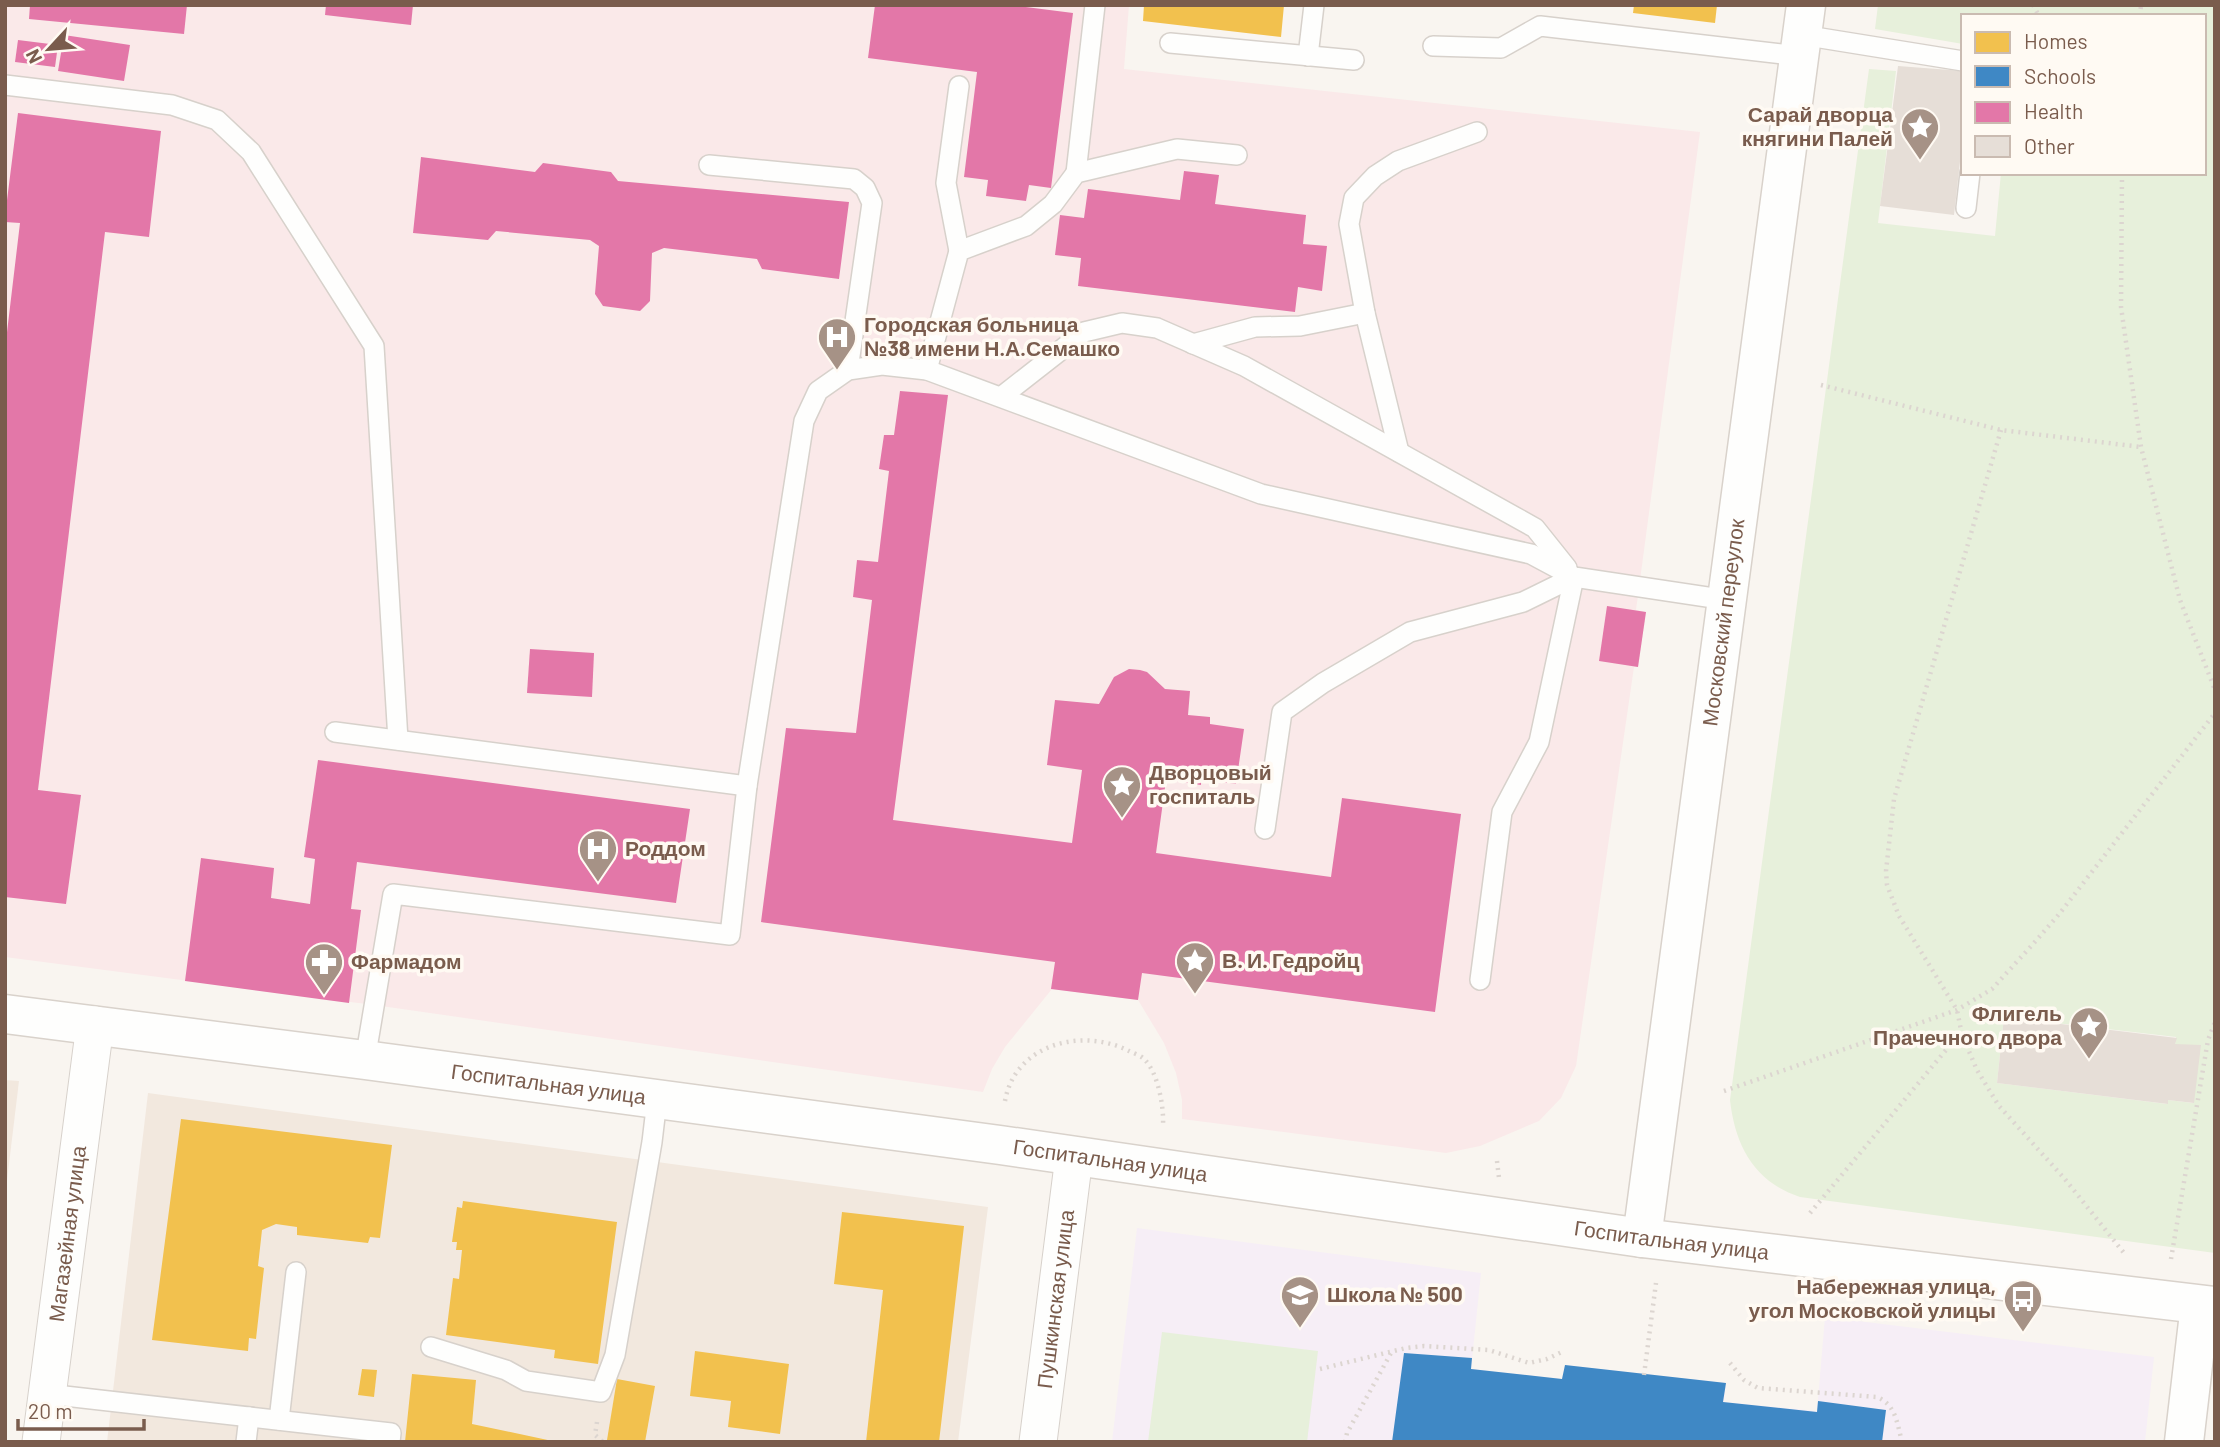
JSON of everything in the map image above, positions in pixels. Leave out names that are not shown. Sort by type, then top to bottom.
[{"type":"main road","name":"Московский переулок","points":[[1642,1238],[1802,32]]},
{"type":"main road","name":"Госпитальная улица","points":[[5,1014],[365,1059],[986,1143],[1642,1238],[2208,1305]]},
{"type":"main road","points":[[2184,1442],[2208,1305]]},
{"type":"street","name":"Магазейная улица","points":[[41,1442],[95,1025]]},
{"type":"street","name":"Пушкинская улица","points":[[1038,1442],[1074,1157]]},
{"type":"lane","points":[[959,251],[1026,226],[1053,204],[1076,173],[1094,5]]},
{"type":"lane","points":[[1308,56],[1314,5]]},
{"type":"lane","points":[[1433,46],[1501,48],[1539,26],[1802,32],[1961,61]]},
{"type":"lane","points":[[1170,43],[1354,60]]},
{"type":"lane","points":[[5,85],[172,105],[217,120],[251,152],[374,346],[398,740]]},
{"type":"lane","points":[[927,370],[959,251],[946,183],[959,86]]},
{"type":"lane","points":[[1399,452],[1365,313],[1349,224],[1354,198],[1375,176],[1398,161],[1477,132]]},
{"type":"lane","points":[[1076,173],[1177,149],[1237,155]]},
{"type":"lane","points":[[709,165],[854,179],[865,188],[873,203],[848,370]]},
{"type":"lane","points":[[1966,208],[1970,175]]},
{"type":"lane","points":[[1193,344],[1255,327],[1300,326],[1365,313]]},
{"type":"lane","points":[[1001,397],[1084,332],[1122,323],[1157,328],[1244,366],[1535,528],[1574,577]]},
{"type":"lane","points":[[365,1059],[393,894],[730,935],[747,786],[804,421],[818,391],[848,370],[882,365],[927,370],[1261,494],[1531,554],[1574,577],[1727,600]]},
{"type":"lane","points":[[1265,829],[1282,712],[1323,682],[1410,632],[1523,602],[1574,577]]},
{"type":"lane","points":[[1480,980],[1502,812],[1539,742],[1574,577]]},
{"type":"lane","points":[[335,732],[747,786]]},
{"type":"lane","points":[[431,1348],[506,1370],[526,1381],[601,1392],[615,1355],[657,1100]]},
{"type":"lane","points":[[279,1420],[296,1272]]},
{"type":"lane","points":[[47,1394],[391,1433],[390,1442]]},
{"type":"lane","points":[[246,1442],[249,1417]]},
{"type":"path","points":[[2122,175],[2121,307],[2141,447],[2180,600],[2215,690]]},
{"type":"path","points":[[1821,385],[2001,430],[2141,447]]},
{"type":"path","points":[[2001,430],[1894,799],[1888,844],[1888,885],[1899,916],[1957,1010],[1961,1032],[1977,1070],[1999,1106],[2064,1178],[2124,1254]]},
{"type":"path","points":[[1724,1091],[1957,1010],[1992,989],[2060,913],[2215,712]]},
{"type":"path","points":[[2171,1259],[2208,1040],[2215,1022]]},
{"type":"path","points":[[1810,1213],[1961,1032]]},
{"type":"path","points":[[1005,1101],[1007,1088],[1021,1064],[1048,1046],[1078,1039],[1113,1043],[1144,1059],[1160,1089],[1163,1125]]},
{"type":"path","points":[[1644,1375],[1656,1283]]},
{"type":"path","points":[[1320,1369],[1415,1347],[1489,1350],[1529,1363],[1564,1351]]},
{"type":"path","points":[[1345,1442],[1347,1433],[1391,1353]]},
{"type":"path","points":[[1730,1363],[1744,1380],[1758,1388],[1877,1397],[1887,1401],[1893,1409],[1902,1442]]},
{"type":"shaded area","name":"Городская больница №38 имени Н.А.Семашко","points":[[5,5],[1129,5],[1124,69],[1700,132],[1636,610],[1646,612],[1638,667],[1634,667],[1576,1066],[1561,1098],[1539,1121],[1480,1146],[1446,1153],[1182,1119],[1182,1100],[1176,1073],[1164,1043],[1138,1000],[1052,989],[1005,1047],[983,1092],[374,1005],[5,957]]},
{"type":"shaded area","points":[[5,1080],[19,1081],[5,1197]]},
{"type":"shaded area","points":[[148,1093],[988,1207],[958,1442],[107,1442]]},
{"type":"shaded area","name":"Школа № 500","points":[[1137,1228],[1481,1273],[1471,1369],[1562,1379],[1565,1365],[1726,1383],[1724,1402],[1817,1411],[1825,1317],[2154,1357],[2145,1442],[1112,1442]]},
{"type":"green space","points":[[1878,5],[2215,5],[2215,1253],[1800,1197],[1770,1182],[1759,1172],[1742,1147],[1733,1116],[1730,1100],[1869,69],[1896,71],[1878,223],[1995,236],[2001,175],[2206,175],[2206,14],[1961,14],[1961,44],[1875,29]],"holes":[[[2004,1017],[2176,1037],[2175,1044],[2193,1103],[2168,1100],[2167,1104],[1997,1083]]]},
{"type":"green space","points":[[1162,1332],[1318,1351],[1307,1442],[1148,1442]]},
{"type":"building: Homes","points":[[1144,5],[1284,5],[1281,37],[1143,21]]},
{"type":"building: Homes","points":[[1634,5],[1717,5],[1715,23],[1633,13]]},
{"type":"building: Homes","points":[[181,1119],[392,1145],[380,1238],[370,1237],[368,1243],[297,1235],[297,1227],[276,1224],[262,1230],[258,1266],[264,1268],[256,1339],[249,1338],[248,1351],[152,1340]]},
{"type":"building: Homes","points":[[463,1201],[617,1222],[598,1364],[554,1358],[555,1350],[446,1335],[453,1278],[459,1279],[462,1250],[456,1250],[457,1242],[452,1242],[457,1207],[462,1208]]},
{"type":"building: Homes","points":[[842,1212],[964,1226],[939,1442],[866,1442],[883,1290],[834,1284]]},
{"type":"building: Homes","points":[[695,1351],[789,1364],[780,1434],[728,1427],[731,1401],[690,1396]]},
{"type":"building: Homes","points":[[362,1369],[377,1370],[374,1397],[358,1395]]},
{"type":"building: Homes","points":[[412,1374],[476,1380],[472,1424],[557,1442],[405,1442]]},
{"type":"building: Homes","points":[[617,1379],[655,1386],[645,1442],[607,1440]]},
{"type":"building: Schools","points":[[1404,1353],[1472,1358],[1471,1369],[1562,1379],[1565,1365],[1726,1383],[1723,1402],[1817,1412],[1818,1401],[1886,1410],[1882,1442],[1392,1442]]},
{"type":"building: Health","points":[[30,5],[187,5],[184,34],[29,19]]},
{"type":"building: Health","points":[[326,5],[413,5],[411,25],[325,15]]},
{"type":"building: Health","points":[[875,5],[1010,5],[1073,13],[1051,188],[1029,185],[1026,201],[986,196],[988,180],[964,177],[977,72],[868,58]]},
{"type":"building: Health","points":[[64,35],[130,45],[124,81],[58,71]]},
{"type":"building: Health","points":[[18,40],[58,45],[55,67],[15,62]]},
{"type":"building: Health","points":[[18,113],[161,131],[149,237],[105,232],[38,790],[81,795],[66,904],[5,897],[5,349],[20,223],[5,222],[5,216]]},
{"type":"building: Health","points":[[421,157],[535,172],[543,163],[611,172],[618,181],[849,202],[839,279],[762,269],[757,259],[664,248],[652,253],[650,301],[640,311],[603,306],[595,294],[599,246],[590,240],[496,231],[488,240],[413,233]]},
{"type":"building: Health","points":[[1184,171],[1219,175],[1215,204],[1306,215],[1303,244],[1327,246],[1322,291],[1298,287],[1295,312],[1078,286],[1081,258],[1055,255],[1060,215],[1084,218],[1088,189],[1180,200]]},
{"type":"building: Health","points":[[900,391],[948,395],[893,820],[1072,843],[1082,770],[1047,765],[1055,700],[1099,704],[1114,677],[1129,669],[1147,672],[1165,689],[1190,691],[1188,715],[1210,717],[1210,724],[1244,729],[1236,784],[1201,779],[1201,785],[1166,780],[1156,853],[1331,877],[1342,798],[1461,814],[1435,1012],[1142,973],[1138,1000],[1051,989],[1055,962],[761,922],[786,728],[856,733],[872,600],[853,597],[857,560],[878,562],[889,471],[879,469],[884,435],[894,435]]},
{"type":"building: Health","points":[[1607,606],[1646,612],[1638,667],[1599,661]]},
{"type":"building: Health","points":[[530,649],[594,653],[592,697],[527,693]]},
{"type":"building: Health","name":"Роддом","points":[[318,760],[690,809],[676,903],[357,862],[351,909],[361,910],[349,1003],[185,981],[201,858],[274,868],[271,898],[310,904],[315,859],[304,857]]},
{"type":"building: Other","points":[[1898,66],[1961,71],[1961,153],[1954,215],[1880,206]]},
{"type":"building: Other","points":[[2004,1017],[2177,1038],[2175,1044],[2201,1045],[2194,1103],[2168,1100],[2168,1104],[1997,1083]]},
{"type":"place","name":"Сарай дворца княгини Палей","points":[[1920,161]]},
{"type":"place","name":"Городская больница №38 имени Н.А.Семашко","points":[[837,371]]},
{"type":"place","name":"Дворцовый госпиталь","points":[[1122,819]]},
{"type":"place","name":"Роддом","points":[[598,883]]},
{"type":"place","name":"В. И. Гедройц","points":[[1195,995]]},
{"type":"place","name":"Фармадом","points":[[324,996]]},
{"type":"place","name":"Флигель Прачечного двора","points":[[2089,1060]]},
{"type":"place","name":"Школа № 500","points":[[1300,1329]]},
{"type":"place","name":"Набережная улица, угол Московской улицы","points":[[2023,1333]]}]
